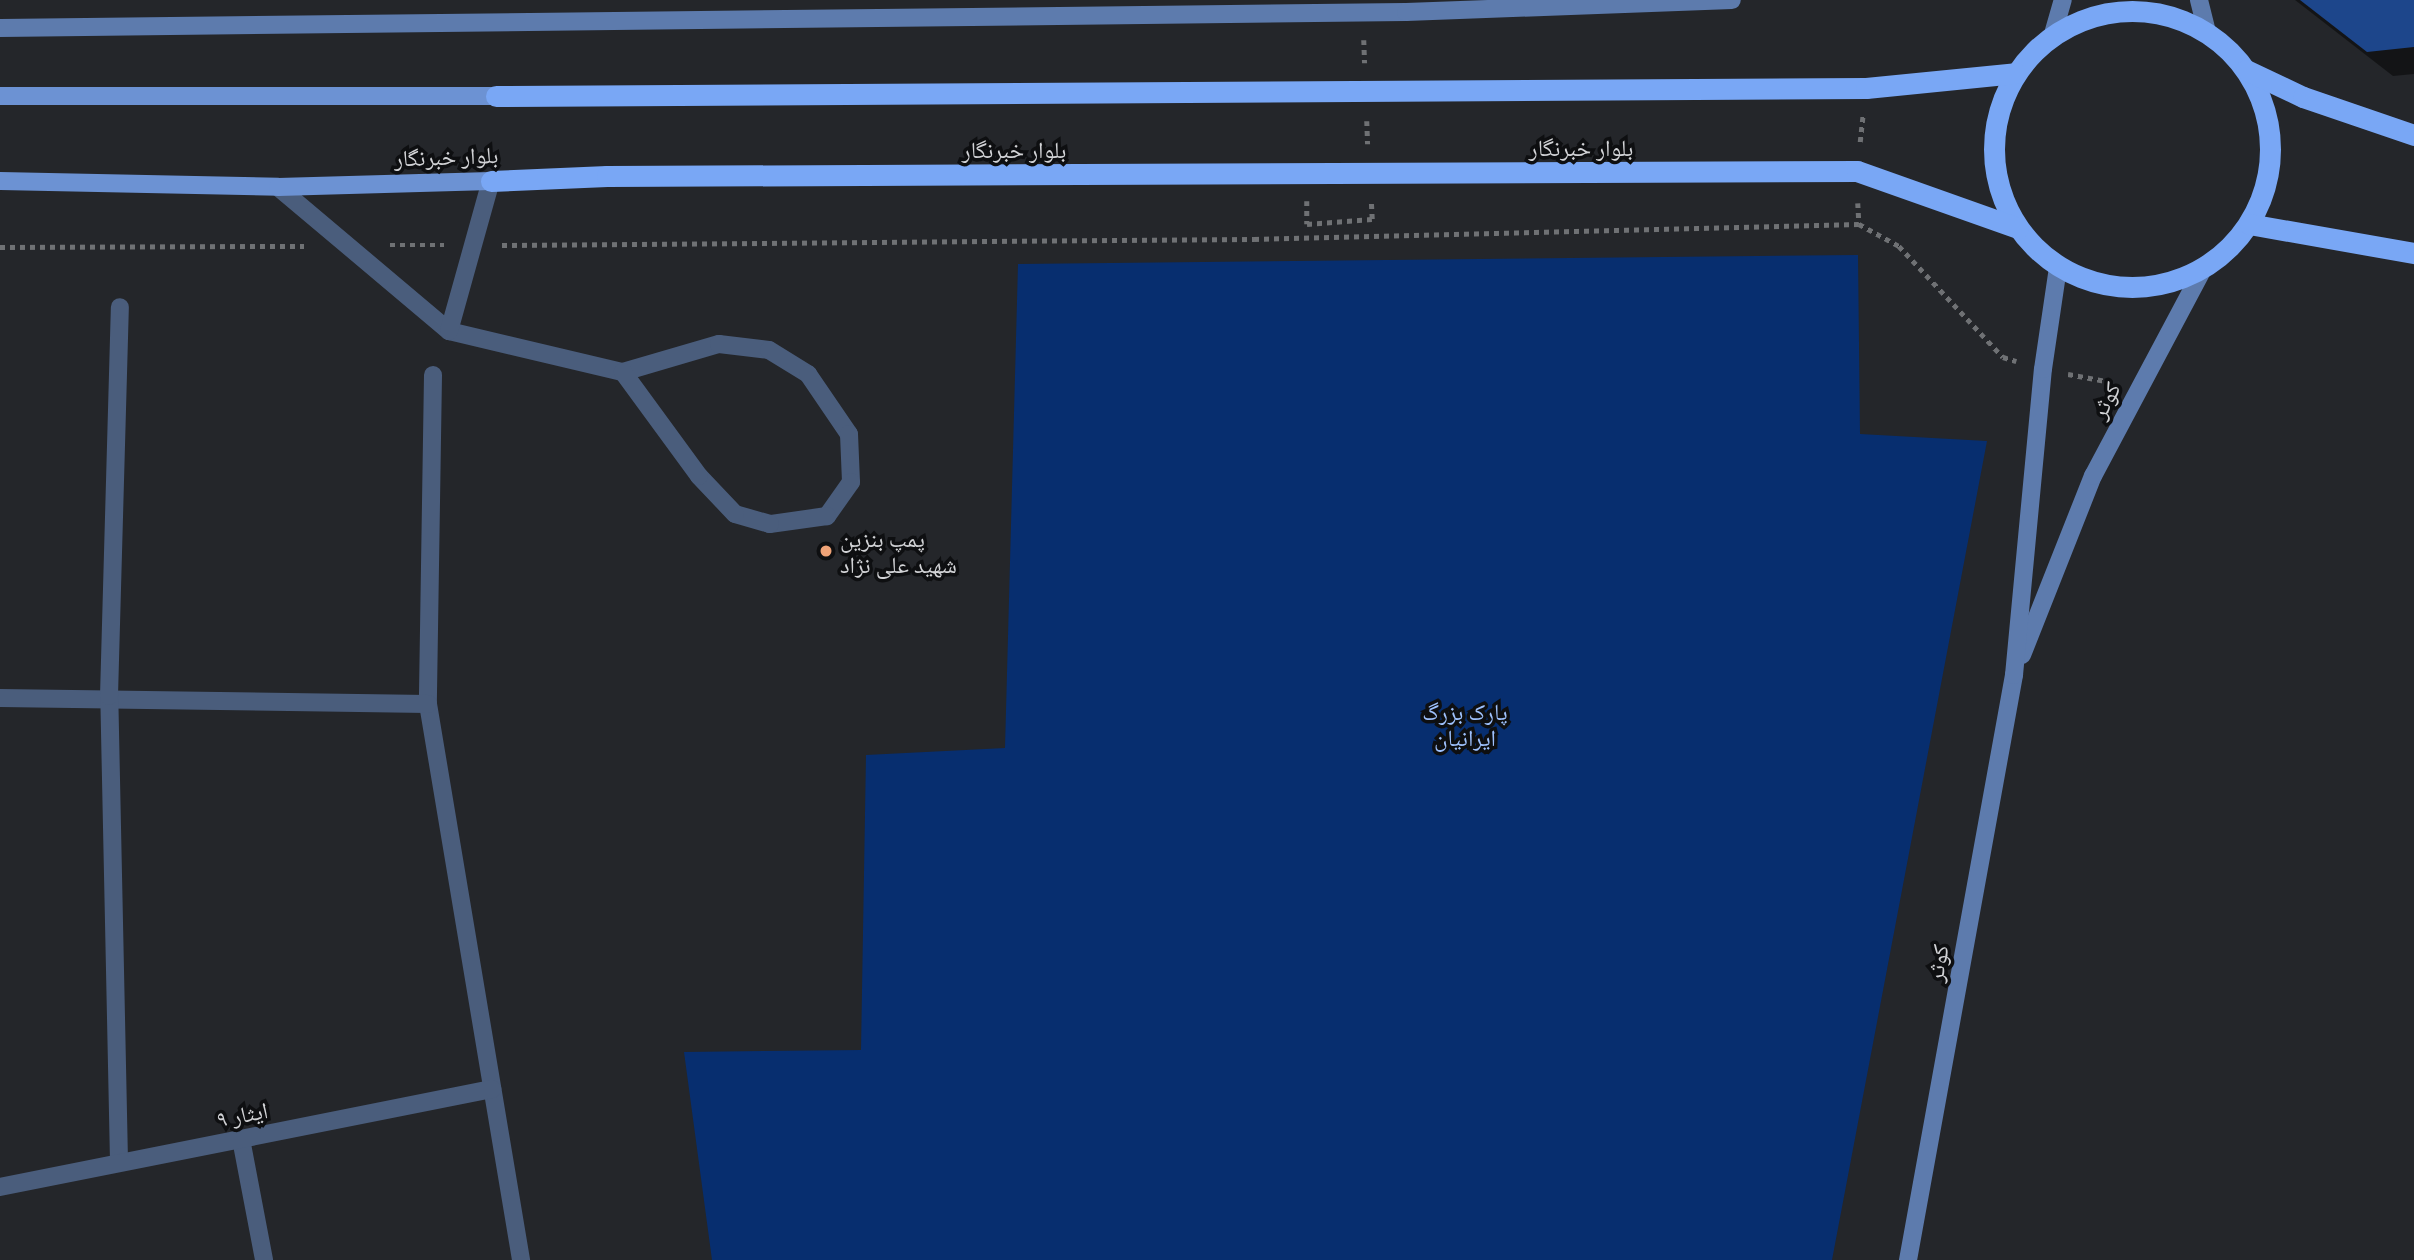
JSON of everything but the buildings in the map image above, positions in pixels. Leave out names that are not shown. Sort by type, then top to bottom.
[{"type":"highway","points":[[2143,9],[2189,22],[2207,33],[2229,48],[2257,87],[2270,133],[2268,180],[2249,224],[2229,250],[2203,269],[2167,284],[2130,289],[2092,282],[2058,267],[2018,229],[2000,192],[1993,151],[1998,111],[2015,73],[2053,34],[2096,14],[2143,9]]},
{"type":"highway","points":[[2244,69],[2303,97],[2414,135]]},
{"type":"highway","points":[[496,96],[1866,88],[2015,73]]},
{"type":"highway","name":"بلوار خبرنگار","points":[[491,181],[607,176],[1857,171],[2018,229]]},
{"type":"highway","points":[[2249,224],[2414,253]]},
{"type":"main road","points":[[0,28],[1406,12],[1731,0]]},
{"type":"main road","points":[[2053,34],[2063,0]]},
{"type":"main road","points":[[2199,0],[2207,33]]},
{"type":"main road","points":[[0,96],[496,96]]},
{"type":"main road","name":"بلوار خبرنگار","points":[[0,181],[278,187],[491,181]]},
{"type":"main road","name":"کوثر","points":[[1908,1260],[2014,675],[2043,369],[2058,267]]},
{"type":"main road","name":"کوثر","points":[[2014,675],[2093,476],[2203,269]]},
{"type":"street","points":[[449,331],[491,181]]},
{"type":"street","points":[[278,187],[449,331],[623,372],[719,344],[769,350],[808,374],[849,434],[851,482],[827,516],[770,524],[735,514],[699,476],[623,372]]},
{"type":"street","points":[[118,1161],[109,696],[121,307]]},
{"type":"street","points":[[433,376],[428,704],[521,1260]]},
{"type":"street","points":[[0,698],[109,696],[428,704]]},
{"type":"street","name":"ایثار ۹","points":[[0,1187],[118,1161],[492,1089]]},
{"type":"street","points":[[242,1139],[264,1260]]},
{"type":"path","points":[[1859,224],[1857,171],[1866,88]]},
{"type":"path","points":[[1307,225],[1372,219]]},
{"type":"path","points":[[0,247],[1254,239],[1859,224],[1899,246],[2003,357],[2043,369],[2140,387]]},
{"type":"green space","name":"پارک بزرگ ایرانیان","points":[[1858,255],[1860,434],[1987,441],[1832,1260],[712,1260],[684,1052],[861,1050],[866,755],[1005,748],[1018,264]]},
{"type":"place","name":"پمپ بنزین شهید علی نژاد","points":[[826,551]]}]
